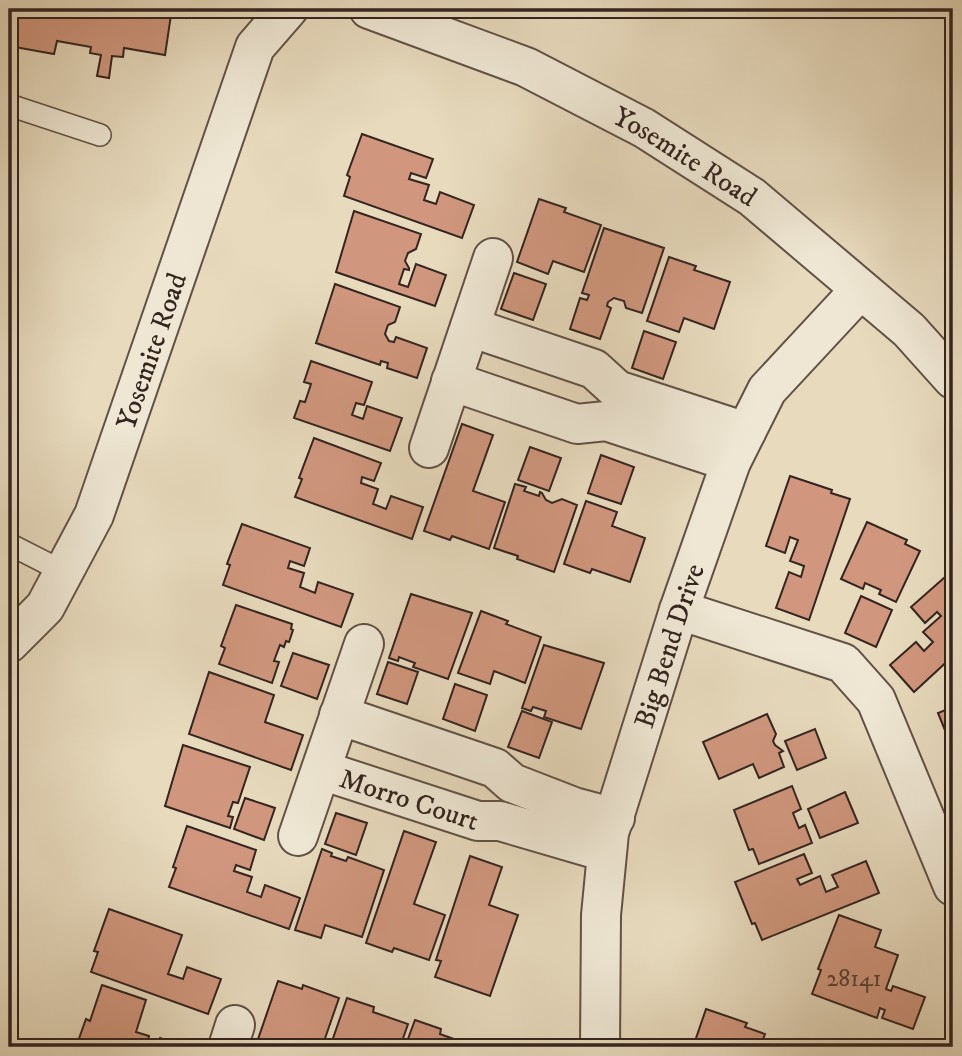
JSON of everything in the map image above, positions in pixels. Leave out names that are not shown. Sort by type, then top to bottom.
[{"type":"street","name":"Yosemite Road","points":[[369,9],[526,67],[644,128],[752,197],[909,330],[953,379]]},
{"type":"street","name":"Yosemite Road","points":[[9,643],[45,607],[94,515],[255,47],[282,12]]},
{"type":"street","points":[[429,449],[493,258]]},
{"type":"street","name":"Big Bend Drive","points":[[600,1047],[601,915],[611,835],[679,610],[738,447],[767,390],[860,290]]},
{"type":"street","points":[[470,327],[594,369],[611,405],[738,447]]},
{"type":"street","points":[[452,381],[577,424],[611,405]]},
{"type":"street","points":[[679,610],[843,663],[876,700],[953,886]]},
{"type":"street","name":"Morro Court","points":[[298,836],[364,644]]},
{"type":"street","name":"Morro Court","points":[[340,715],[495,768],[512,783],[574,807],[611,835]]},
{"type":"street","name":"Morro Court","points":[[321,770],[478,821],[500,821],[611,835]]},
{"type":"street","name":"Morro Court","points":[[500,821],[512,783]]},
{"type":"lane","points":[[9,105],[100,135]]},
{"type":"lane","points":[[9,544],[64,572]]},
{"type":"building","points":[[9,9],[188,9],[186,18],[171,15],[165,55],[124,48],[123,57],[112,56],[109,78],[97,76],[101,55],[90,53],[91,47],[57,41],[54,54],[9,46]]},
{"type":"building","points":[[362,134],[433,159],[426,178],[411,173],[409,179],[429,185],[424,200],[436,204],[440,192],[474,205],[462,238],[344,196],[350,177],[347,175]]},
{"type":"building","points":[[539,199],[566,208],[564,212],[601,225],[584,272],[553,261],[548,274],[517,262]]},
{"type":"building","points":[[354,211],[421,234],[416,249],[408,253],[405,261],[409,270],[404,269],[399,284],[408,287],[416,264],[446,275],[435,306],[336,272]]},
{"type":"building","points":[[604,228],[664,248],[642,313],[626,308],[624,301],[614,298],[608,302],[607,306],[611,308],[600,339],[570,329],[580,298],[587,300],[589,295],[582,293]]},
{"type":"building","points":[[669,257],[696,266],[694,270],[730,282],[714,329],[684,318],[679,332],[647,321]]},
{"type":"building","points":[[514,273],[546,284],[533,320],[501,309]]},
{"type":"building","points":[[335,284],[400,307],[395,322],[388,325],[385,334],[389,341],[394,342],[396,337],[427,348],[417,378],[387,368],[388,363],[381,361],[380,365],[316,343]]},
{"type":"building","points":[[644,331],[676,342],[663,379],[632,368]]},
{"type":"building","points":[[311,361],[372,382],[364,405],[356,403],[352,415],[363,419],[367,406],[402,418],[390,451],[294,418],[300,401],[305,402],[311,384],[304,382]]},
{"type":"building","points":[[462,424],[493,435],[473,491],[505,502],[489,549],[452,536],[450,540],[424,531]]},
{"type":"building","points":[[314,438],[381,463],[374,481],[362,477],[361,483],[378,489],[373,504],[386,509],[391,496],[423,507],[412,539],[295,497]]},
{"type":"building","points":[[530,447],[561,458],[549,491],[518,480]]},
{"type":"building","points":[[601,455],[634,467],[621,504],[588,493]]},
{"type":"building","points":[[790,476],[850,499],[809,620],[776,608],[789,572],[801,577],[804,566],[790,561],[798,540],[790,537],[785,553],[766,546]]},
{"type":"building","points":[[515,484],[526,487],[524,491],[539,496],[540,492],[542,493],[546,500],[552,503],[562,499],[577,505],[554,572],[494,548]]},
{"type":"building","points":[[586,501],[617,512],[612,526],[645,538],[630,582],[592,569],[590,573],[564,564]]},
{"type":"building","points":[[867,522],[907,540],[905,544],[920,551],[896,602],[879,594],[881,590],[865,583],[863,589],[841,579]]},
{"type":"building","points":[[242,524],[310,548],[304,566],[290,561],[288,568],[304,573],[300,587],[315,593],[318,582],[353,594],[341,627],[223,585],[230,565],[227,564]]},
{"type":"building","points":[[953,570],[953,656],[914,692],[890,665],[916,642],[924,651],[933,642],[923,632],[941,616],[937,612],[925,623],[911,607]]},
{"type":"building","points":[[411,594],[472,613],[448,679],[413,667],[415,663],[399,657],[398,661],[389,658]]},
{"type":"building","points":[[861,596],[892,610],[876,647],[845,633]]},
{"type":"building","points":[[236,605],[292,624],[289,642],[286,641],[284,647],[280,645],[274,661],[279,662],[272,683],[219,664],[225,648],[221,646]]},
{"type":"building","points":[[481,611],[541,637],[525,683],[494,671],[490,684],[458,673]]},
{"type":"building","points":[[544,645],[604,663],[581,729],[544,717],[546,711],[533,707],[531,711],[522,708]]},
{"type":"building","points":[[293,653],[329,665],[317,699],[281,686]]},
{"type":"building","points":[[388,662],[418,672],[407,704],[377,694]]},
{"type":"building","points":[[209,672],[274,695],[265,722],[303,735],[291,770],[189,734]]},
{"type":"building","points":[[455,684],[487,695],[475,731],[443,719]]},
{"type":"building","points":[[953,707],[953,744],[951,745],[938,713]]},
{"type":"building","points":[[522,711],[552,722],[539,758],[508,747]]},
{"type":"building","points":[[767,714],[776,734],[773,741],[783,751],[779,753],[784,767],[759,778],[753,764],[719,779],[703,742]]},
{"type":"building","points":[[815,729],[826,758],[797,770],[785,741]]},
{"type":"building","points":[[183,745],[250,767],[238,803],[233,802],[228,816],[233,817],[230,828],[165,806]]},
{"type":"building","points":[[792,786],[801,809],[793,813],[799,828],[805,825],[812,843],[759,864],[753,849],[749,850],[734,810]]},
{"type":"building","points":[[845,792],[858,823],[820,838],[808,809]]},
{"type":"building","points":[[245,798],[275,808],[264,840],[234,829]]},
{"type":"building","points":[[336,813],[367,823],[356,855],[325,844]]},
{"type":"building","points":[[187,826],[256,850],[250,870],[236,865],[234,871],[252,877],[247,892],[261,897],[265,885],[300,898],[289,929],[169,887]]},
{"type":"building","points":[[404,831],[436,842],[414,904],[445,915],[429,960],[394,948],[392,952],[366,943]]},
{"type":"building","points":[[322,849],[332,853],[331,856],[346,861],[348,857],[384,870],[362,937],[325,925],[321,938],[295,930]]},
{"type":"building","points":[[804,854],[812,873],[797,879],[800,885],[820,876],[826,892],[838,887],[832,875],[866,861],[879,893],[762,940],[755,923],[752,924],[735,882]]},
{"type":"building","points":[[470,856],[502,867],[489,905],[518,915],[490,996],[435,977],[441,961],[436,960]]},
{"type":"building","points":[[109,909],[182,935],[168,974],[183,979],[187,967],[221,979],[208,1014],[91,972],[98,952],[94,951]]},
{"type":"building","points":[[839,915],[881,930],[875,947],[898,955],[886,989],[891,991],[893,986],[925,997],[913,1029],[882,1018],[885,1010],[880,1008],[877,1018],[812,994],[821,970],[818,969]]},
{"type":"building","points":[[278,981],[302,989],[303,985],[339,998],[322,1047],[279,1047],[266,1043],[265,1047],[256,1045]]},
{"type":"building","points":[[102,985],[146,1000],[136,1032],[149,1036],[146,1047],[76,1047],[86,1019],[90,1021]]},
{"type":"building","points":[[347,998],[374,1007],[373,1012],[408,1024],[400,1047],[330,1047]]},
{"type":"building","points":[[706,1009],[747,1023],[745,1027],[765,1034],[760,1047],[693,1047]]},
{"type":"building","points":[[415,1020],[441,1029],[440,1034],[476,1047],[405,1047]]},
{"type":"building","points":[[160,1038],[186,1047],[157,1047]]}]
